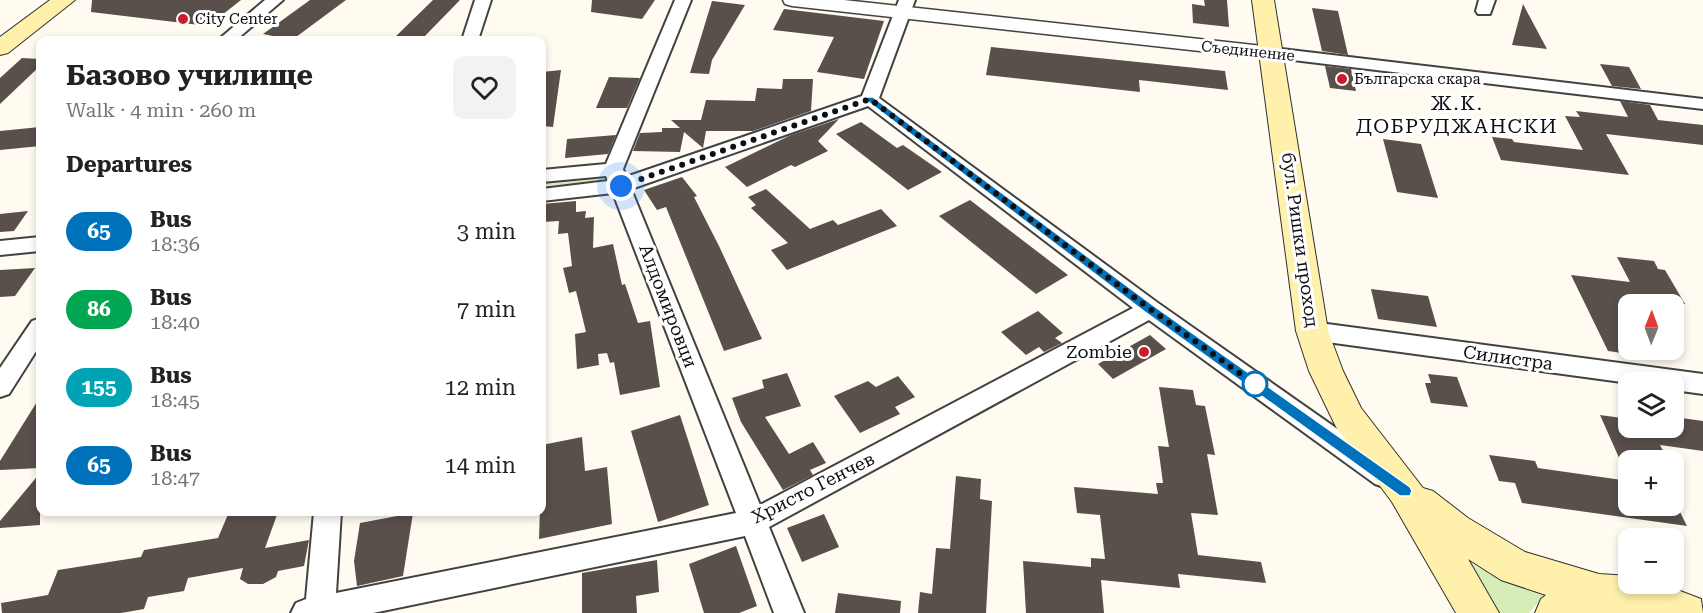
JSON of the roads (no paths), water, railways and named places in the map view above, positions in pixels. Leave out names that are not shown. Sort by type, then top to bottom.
[{"type":"main road","points":[[2,45],[64,0]]},
{"type":"main road","name":"бул. Ришки проход","points":[[1263,0],[1273,53],[1312,331],[1326,371],[1348,417],[1405,491],[1478,613]]},
{"type":"main road","name":"бул. Ришки проход","points":[[1405,491],[1454,530],[1515,567],[1599,593],[1626,594],[1671,607]]},
{"type":"main road","points":[[1556,613],[1568,602],[1599,593]]},
{"type":"street","points":[[231,36],[275,0]]},
{"type":"street","points":[[471,36],[483,0]]},
{"type":"street","points":[[617,177],[683,0]]},
{"type":"street","name":"Съединение","points":[[792,0],[904,6],[1703,104]]},
{"type":"street","points":[[870,99],[904,6]]},
{"type":"street","points":[[546,194],[617,177],[870,99]]},
{"type":"street","points":[[870,99],[1150,309],[1405,491]]},
{"type":"street","points":[[546,176],[617,177]]},
{"type":"street","name":"Алдомировци","points":[[617,177],[789,613]]},
{"type":"street","points":[[0,248],[36,244]]},
{"type":"street","name":"Христо Генчев","points":[[315,612],[753,522],[1150,309]]},
{"type":"street","name":"Силистра","points":[[1312,331],[1703,384]]},
{"type":"street","points":[[0,387],[36,333]]},
{"type":"street","points":[[315,612],[327,516]]},
{"type":"street","points":[[1671,607],[1703,611]]},
{"type":"place","name":"City Center","points":[[183,19]]},
{"type":"place","name":"Българска скара","points":[[1342,79]]},
{"type":"place","name":"Zombie","points":[[1144,352]]},
{"type":"district","name":"Ж.К. ДОБРУДЖАНСКИ","points":[[1457,114]]}]
